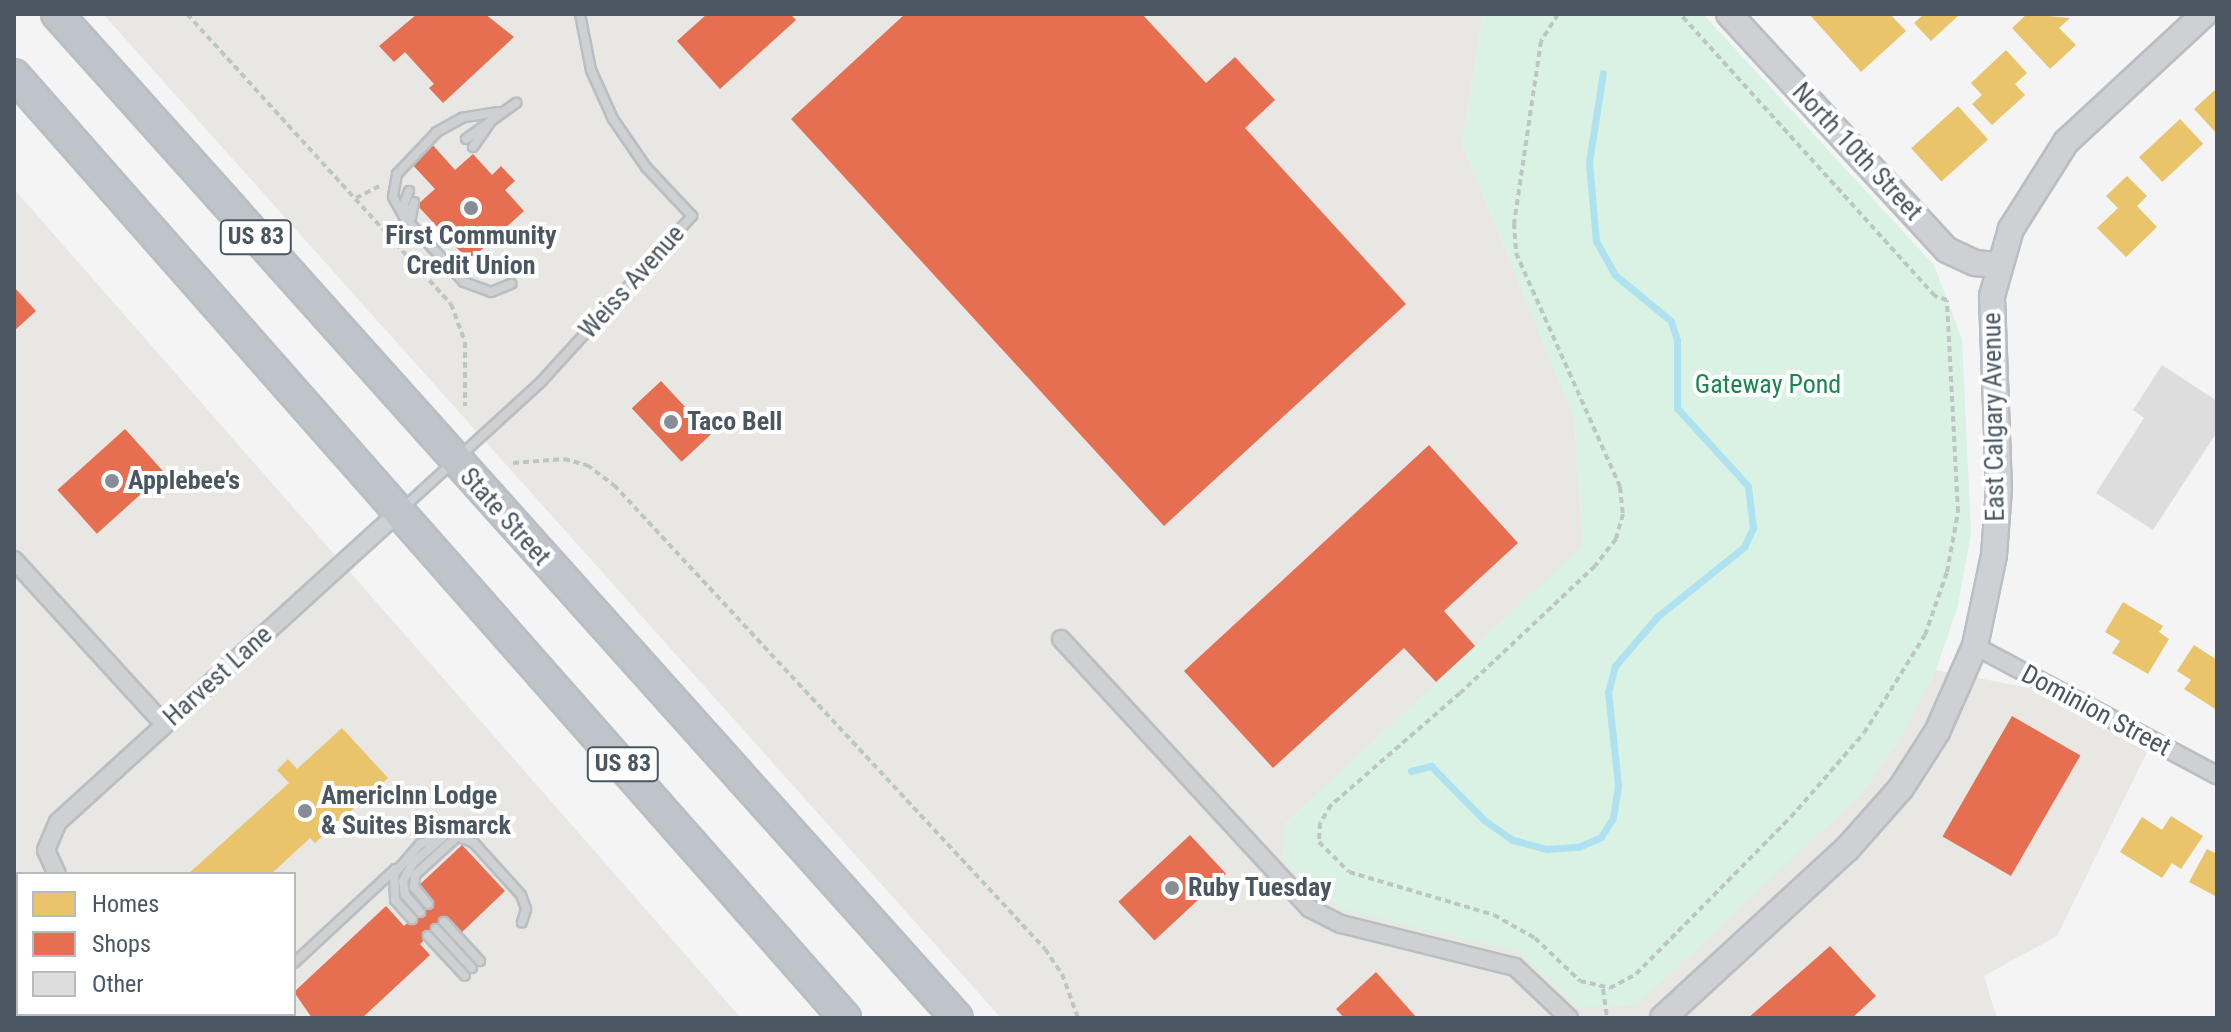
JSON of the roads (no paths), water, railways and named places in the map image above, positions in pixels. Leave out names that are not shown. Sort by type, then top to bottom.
[{"type":"highway","name":"State Street","points":[[57,14],[957,1018]]},
{"type":"highway","name":"US 83","points":[[14,75],[845,1018]]},
{"type":"street","name":"North 10th Street","points":[[1729,14],[1947,250],[1975,263],[1998,265]]},
{"type":"street","name":"East Calgary Avenue","points":[[1663,1018],[1882,812],[1937,732],[1975,646],[1998,519],[1990,329],[1998,265],[2027,197],[2066,142],[2204,14]]},
{"type":"street","name":"Harvest Lane","points":[[56,872],[46,850],[58,822],[400,511]]},
{"type":"street","points":[[14,560],[164,724]]},
{"type":"street","points":[[1061,639],[1309,908],[1341,924],[1515,967],[1569,1018]]},
{"type":"street","name":"Dominion Street","points":[[1975,646],[2217,775]]},
{"type":"lane","name":"Weiss Avenue","points":[[400,511],[540,383],[692,216],[646,167],[613,119],[591,70],[580,14]]},
{"type":"lane","points":[[466,139],[498,112],[516,103]]},
{"type":"lane","points":[[473,147],[498,112]]},
{"type":"lane","points":[[498,112],[462,118],[437,132],[404,164],[393,185],[397,207],[415,230],[472,288],[491,292],[511,284]]},
{"type":"lane","points":[[409,191],[405,211],[415,230]]},
{"type":"lane","points":[[414,202],[410,214],[415,230]]},
{"type":"lane","points":[[428,904],[414,887],[415,875],[454,834]]},
{"type":"lane","points":[[420,912],[405,895],[405,875],[454,834]]},
{"type":"lane","points":[[296,961],[430,837],[454,834],[474,843],[521,895],[526,909],[522,922]]},
{"type":"lane","points":[[398,866],[392,891],[412,919]]},
{"type":"lane","points":[[444,922],[480,961]]},
{"type":"lane","points":[[436,929],[472,968]]},
{"type":"lane","points":[[428,936],[465,976]]},
{"type":"waterway","points":[[1411,771],[1431,766],[1484,820],[1513,840],[1547,849],[1578,847],[1601,837],[1613,818],[1618,785],[1608,692],[1615,666],[1657,617],[1744,547],[1753,528],[1748,486],[1677,408],[1677,340],[1671,321],[1615,275],[1596,241],[1589,162],[1603,73]]},
{"type":"place","name":"First Community Credit Union","points":[[471,208]]},
{"type":"place","name":"Taco Bell","points":[[671,422]]},
{"type":"place","name":"Applebee's","points":[[112,481]]},
{"type":"place","name":"AmericInn Lodge & Suites Bismarck","points":[[305,811]]},
{"type":"place","name":"Ruby Tuesday","points":[[1172,888]]},
{"type":"park label","name":"Gateway Pond","points":[[1768,385]]}]
